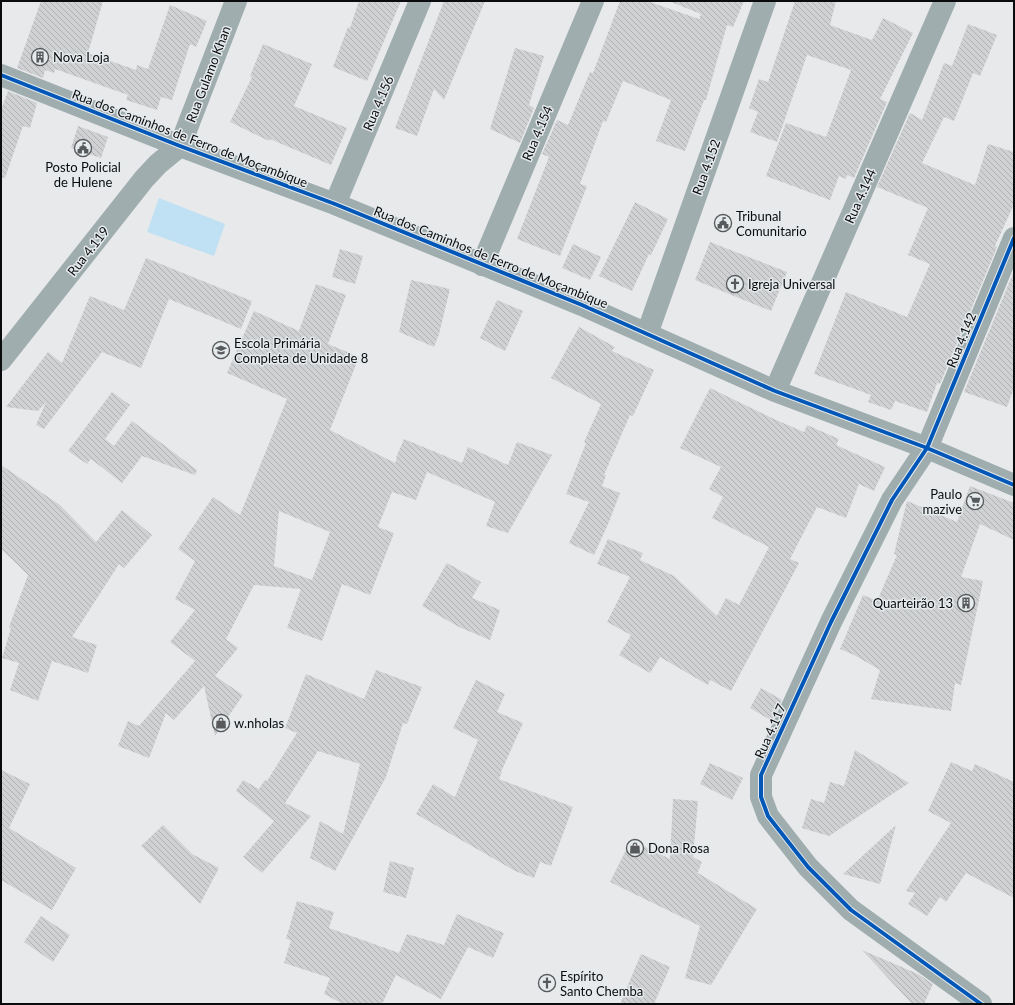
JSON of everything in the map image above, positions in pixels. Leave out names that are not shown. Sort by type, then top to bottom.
[{"type":"street","name":"Rua Gulamo Khan","points":[[180,146],[236,1]]},
{"type":"street","name":"Rua 4.156","points":[[335,204],[420,1]]},
{"type":"street","name":"Rua 4.154","points":[[482,265],[593,1]]},
{"type":"street","name":"Rua 4.152","points":[[647,334],[765,1]]},
{"type":"street","name":"Rua 4.144","points":[[775,391],[945,1]]},
{"type":"street","name":"Rua dos Caminhos de Ferro de Moçambique","points":[[1,75],[180,146],[335,204],[582,305],[775,391],[927,448],[1014,485]]},
{"type":"street","name":"Rua 4.119","points":[[1,360],[144,179],[158,164],[180,146]]},
{"type":"street","name":"Rua 4.142","points":[[927,448],[1014,238]]},
{"type":"street","name":"Rua 4.117","points":[[927,448],[892,500],[831,622],[762,775],[761,797],[768,816],[808,867],[851,910],[981,1004]]},
{"type":"shaded area","points":[[159,198],[225,224],[214,256],[147,232]]},
{"type":"building","points":[[41,1],[103,1],[88,53],[136,70],[137,65],[148,69],[170,5],[207,21],[196,47],[190,44],[172,100],[161,97],[157,110],[126,100],[128,95],[55,69],[54,73],[45,70],[43,78],[17,68]]},
{"type":"building","points":[[359,1],[401,1],[367,81],[333,67],[348,27],[350,28]]},
{"type":"building","points":[[444,1],[485,1],[444,100],[434,89],[417,136],[395,128]]},
{"type":"building","points":[[620,1],[647,1],[699,19],[701,14],[671,1],[744,1],[733,27],[727,25],[706,100],[704,100],[685,151],[656,141],[671,100],[623,81],[606,122],[603,121],[580,184],[587,186],[560,256],[517,239],[549,157],[542,154],[557,120],[568,125],[590,72],[593,73]]},
{"type":"building","points":[[795,1],[836,1],[830,25],[872,40],[883,18],[913,33],[880,99],[887,102],[854,178],[847,175],[846,179],[839,176],[830,200],[766,176],[786,123],[826,137],[851,70],[807,55],[777,142],[750,132],[758,112],[749,108],[759,79],[768,82]]},
{"type":"building","points":[[968,24],[997,35],[980,76],[973,73],[954,121],[944,117],[922,163],[975,185],[988,144],[1014,152],[1014,204],[995,246],[997,247],[940,384],[937,383],[927,412],[895,401],[891,410],[868,402],[871,395],[814,374],[846,292],[907,317],[930,264],[908,255],[928,208],[877,187],[910,113],[922,120],[944,63],[952,66]]},
{"type":"building","points":[[263,44],[312,64],[294,106],[347,128],[331,165],[270,139],[269,141],[230,122],[252,77],[250,76]]},
{"type":"building","points":[[515,48],[544,56],[529,105],[534,108],[520,143],[490,129]]},
{"type":"building","points":[[8,91],[37,103],[30,128],[23,126],[5,178],[1,177],[1,110]]},
{"type":"building","points":[[78,126],[108,137],[101,158],[71,148]]},
{"type":"building","points":[[635,202],[668,219],[651,255],[649,254],[632,291],[599,276]]},
{"type":"building","points":[[710,242],[787,272],[771,311],[695,280]]},
{"type":"building","points":[[573,244],[601,257],[590,280],[562,268]]},
{"type":"building","points":[[340,249],[363,256],[355,284],[332,277]]},
{"type":"building","points":[[146,258],[252,301],[241,329],[169,299],[141,368],[102,352],[44,429],[36,425],[46,402],[38,411],[6,407],[48,352],[62,363],[90,296],[124,310]]},
{"type":"building","points":[[1014,271],[1014,388],[1007,407],[964,392]]},
{"type":"building","points":[[411,280],[450,289],[439,334],[434,347],[399,332]]},
{"type":"building","points":[[316,284],[346,295],[328,344],[359,357],[330,430],[395,463],[404,439],[462,463],[468,447],[508,465],[517,442],[552,455],[508,533],[486,526],[495,502],[427,472],[416,500],[392,492],[378,527],[394,533],[370,595],[342,584],[322,641],[287,628],[301,589],[254,585],[226,639],[238,648],[215,676],[243,695],[215,736],[204,686],[174,720],[166,713],[149,758],[118,746],[128,721],[139,726],[195,661],[170,642],[195,610],[175,599],[195,561],[178,549],[213,497],[240,515],[287,399],[227,373],[254,311],[299,331]],"holes":[[[279,511],[330,532],[312,580],[274,566]]]},
{"type":"building","points":[[497,300],[523,311],[505,351],[480,338]]},
{"type":"building","points":[[579,327],[615,347],[612,351],[654,370],[633,416],[630,415],[604,475],[606,475],[602,486],[620,493],[594,555],[569,543],[589,502],[566,494],[586,443],[584,442],[601,404],[551,378]]},
{"type":"building","points":[[710,388],[804,432],[807,425],[839,439],[836,445],[885,467],[874,491],[859,484],[846,518],[817,507],[790,559],[799,563],[731,691],[710,680],[708,685],[660,657],[650,673],[619,655],[631,635],[607,622],[630,577],[597,564],[608,539],[643,553],[640,560],[674,576],[717,616],[726,598],[739,605],[769,547],[712,518],[723,497],[709,489],[721,467],[680,448]]},
{"type":"building","points":[[112,392],[130,405],[105,439],[114,446],[132,421],[197,470],[195,475],[142,456],[122,483],[91,459],[87,464],[68,451]]},
{"type":"building","points":[[1,465],[60,505],[96,542],[122,510],[152,535],[124,568],[119,564],[72,637],[97,645],[88,673],[52,661],[38,701],[10,690],[19,663],[2,658],[11,628],[9,627],[28,575],[1,549]]},
{"type":"building","points":[[970,486],[1014,503],[1014,540],[980,524],[961,577],[983,581],[961,685],[955,683],[951,711],[871,699],[880,670],[840,649],[863,595],[877,601],[897,555],[894,554],[907,501],[957,522]]},
{"type":"building","points":[[447,563],[481,582],[472,598],[500,610],[490,640],[459,627],[422,606]]},
{"type":"building","points":[[376,670],[422,687],[407,724],[403,723],[386,777],[335,871],[310,858],[320,821],[343,834],[360,764],[318,751],[285,803],[311,816],[262,873],[243,857],[274,821],[236,791],[243,780],[259,789],[265,780],[267,781],[297,733],[285,728],[306,674],[364,699]]},
{"type":"building","points":[[476,680],[505,694],[497,712],[523,723],[499,779],[573,807],[551,866],[540,862],[534,878],[515,871],[416,814],[433,784],[455,797],[478,740],[453,728]]},
{"type":"building","points":[[761,688],[782,700],[772,721],[750,708]]},
{"type":"building","points":[[855,750],[909,783],[829,836],[802,828],[811,799],[824,803],[830,782],[844,786]]},
{"type":"building","points":[[951,762],[972,771],[975,764],[1014,782],[1014,898],[966,873],[946,902],[940,897],[927,916],[908,904],[915,893],[906,891],[951,823],[928,811]]},
{"type":"building","points":[[710,763],[743,778],[732,800],[700,784]]},
{"type":"building","points":[[1,770],[30,784],[9,828],[76,868],[52,910],[1,880]]},
{"type":"building","points":[[673,799],[698,801],[693,857],[702,862],[697,874],[698,873],[757,909],[711,985],[685,978],[700,926],[610,882],[631,840],[670,859]]},
{"type":"building","points":[[163,825],[192,854],[219,868],[200,904],[141,846]]},
{"type":"building","points":[[896,825],[880,884],[843,874]]},
{"type":"building","points":[[390,861],[414,868],[406,898],[383,892]]},
{"type":"building","points":[[297,901],[334,912],[329,928],[399,953],[407,934],[444,945],[457,914],[504,933],[493,958],[468,947],[441,999],[396,975],[382,1004],[343,1004],[324,994],[330,978],[284,963],[291,940],[286,939]]},
{"type":"building","points":[[41,916],[70,935],[53,962],[24,942]]},
{"type":"building","points":[[862,950],[918,974],[933,984],[924,1004],[912,1004]]},
{"type":"building","points":[[641,954],[670,967],[654,1004],[620,1004]]},
{"type":"cycle path","points":[[1,75],[180,146],[335,204],[582,305],[775,391],[927,448],[1014,485]]},
{"type":"cycle path","points":[[981,1004],[851,910],[808,867],[768,816],[761,797],[761,775],[831,622],[892,500],[927,448],[1014,238]]},
{"type":"place","name":"Nova Loja","points":[[40,57]]},
{"type":"place","name":"Posto Policial de Hulene","points":[[83,148]]},
{"type":"place","name":"Tribunal Comunitario","points":[[723,223]]},
{"type":"place","name":"Igreja Universal","points":[[735,284]]},
{"type":"place","name":"Escola Primária Completa de Unidade 8","points":[[221,350]]},
{"type":"place","name":"Paulo mazive","points":[[975,501]]},
{"type":"place","name":"Quarteirão 13","points":[[966,603]]},
{"type":"place","name":"w.nholas","points":[[221,723]]},
{"type":"place","name":"Dona Rosa","points":[[635,848]]},
{"type":"place","name":"Espírito Santo Chemba","points":[[547,983]]}]
